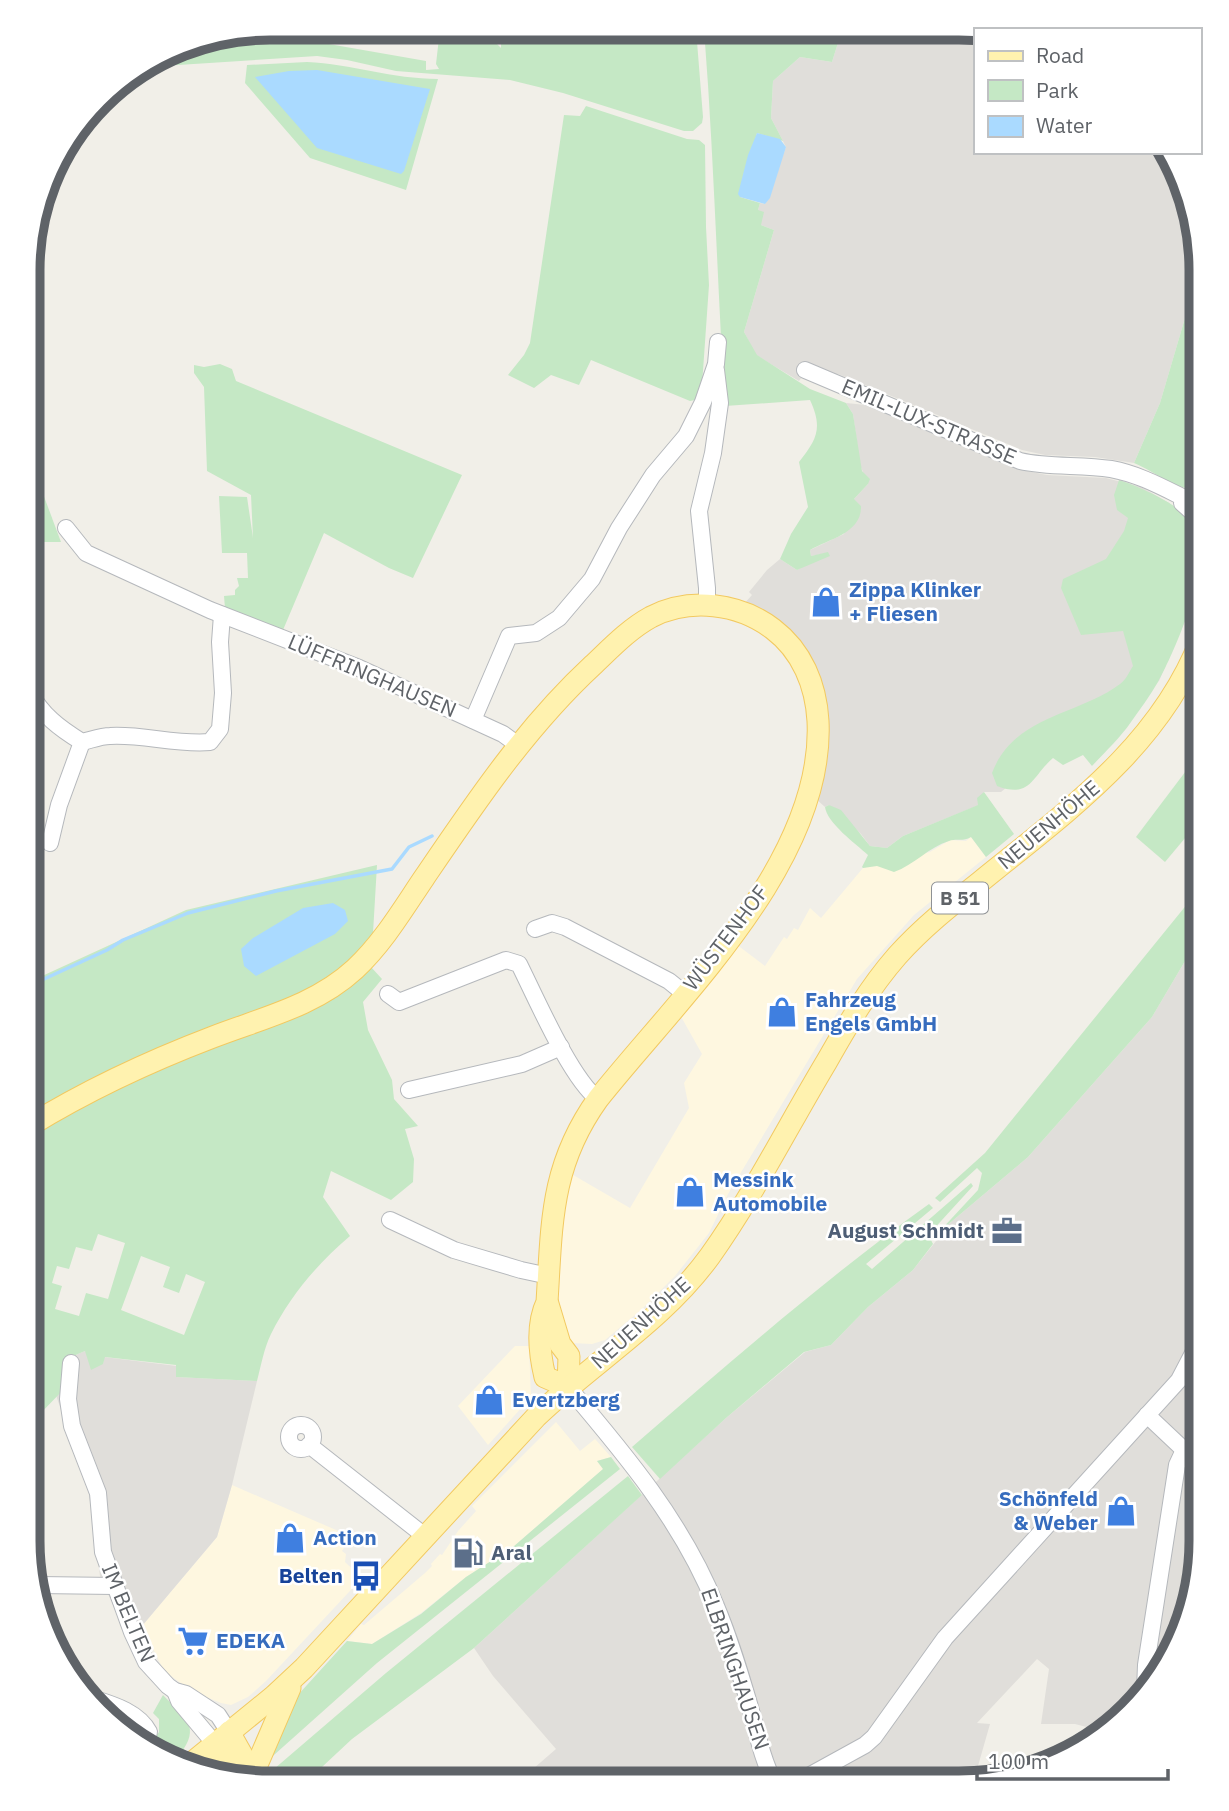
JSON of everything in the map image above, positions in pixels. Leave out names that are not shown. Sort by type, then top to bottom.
[{"type":"main road","name":"WÜSTENHOF","points":[[40,1120],[152,1063],[213,1037],[302,1005],[338,983],[361,963],[383,937],[519,745],[582,674],[637,626],[675,608],[707,605],[731,609],[759,620],[780,635],[792,648],[806,669],[816,701],[818,752],[809,795],[779,865],[746,918],[598,1099],[574,1138],[561,1170],[555,1204],[547,1302],[542,1313],[539,1351],[545,1377],[568,1387]]},
{"type":"main road","name":"NEUENHÖHE","points":[[222,1738],[295,1676],[530,1423],[568,1387],[663,1309],[708,1258],[855,1012],[896,957],[950,906],[1078,802],[1130,752],[1177,691],[1189,666]]},
{"type":"main road","points":[[251,1770],[295,1676]]},
{"type":"main road","points":[[222,1738],[246,1762],[246,1769]]},
{"type":"main road","name":"B 51","points":[[197,1758],[222,1738]]},
{"type":"street","points":[[707,605],[699,511],[713,453],[720,403],[716,364],[718,342]]},
{"type":"street","points":[[473,720],[509,636],[536,633],[559,618],[592,579],[619,528],[653,475],[686,436],[703,402],[716,364]]},
{"type":"street","name":"EMIL-LUX-STRASSE","points":[[806,370],[1020,460],[1049,466],[1100,468],[1128,473],[1189,499]]},
{"type":"street","points":[[686,436],[713,453]]},
{"type":"street","name":"LÜFFRINGHAUSEN","points":[[66,528],[86,552],[222,615],[359,668],[503,734],[519,745]]},
{"type":"street","points":[[40,709],[59,729],[82,742],[107,736],[133,736],[176,742],[209,742],[220,729],[223,693],[220,642],[222,615]]},
{"type":"street","points":[[50,844],[59,804],[82,742]]},
{"type":"street","points":[[535,929],[552,923],[565,927],[669,981],[685,994]]},
{"type":"street","points":[[388,994],[398,1002],[506,960],[519,964],[561,1048],[589,1092],[598,1099]]},
{"type":"street","points":[[409,1090],[522,1064],[561,1048]]},
{"type":"street","points":[[390,1220],[454,1251],[549,1276]]},
{"type":"street","name":"IM BELTEN","points":[[71,1363],[68,1399],[72,1426],[98,1493],[103,1552],[115,1586],[146,1662],[175,1691],[186,1694],[218,1716],[222,1738]]},
{"type":"street","points":[[818,1771],[865,1745],[874,1737],[946,1638],[1147,1415],[1188,1364]]},
{"type":"street","name":"ELBRINGHAUSEN","points":[[568,1387],[652,1492],[708,1584],[732,1647],[770,1771]]},
{"type":"street","points":[[1147,1415],[1188,1454]]},
{"type":"street","points":[[309,1445],[426,1537]]},
{"type":"street","points":[[1146,1675],[1177,1465],[1184,1450]]},
{"type":"street","points":[[45,1585],[115,1586]]},
{"type":"street","points":[[110,1705],[132,1713],[145,1723],[147,1734]]},
{"type":"shaded area","points":[[839,40],[974,41],[974,154],[1157,154],[1181,210],[1187,240],[1189,304],[1160,403],[1134,463],[1095,457],[1045,455],[1022,450],[838,374],[802,377],[799,381],[756,355],[744,332],[774,230],[761,225],[758,210],[760,203],[765,204],[786,147],[771,118],[773,81],[800,57],[832,62]]},
{"type":"shaded area","points":[[846,403],[866,405],[1017,469],[1047,475],[1106,478],[1141,487],[1169,503],[1189,522],[1189,610],[1159,681],[1067,738],[1001,792],[984,792],[979,805],[903,836],[887,848],[870,846],[861,834],[829,805],[825,807],[816,799],[828,747],[824,699],[743,605],[752,595],[749,592],[780,559],[797,570],[828,553],[811,556],[810,550],[844,534],[854,499],[868,484],[860,465],[853,414]]},
{"type":"shaded area","points":[[971,837],[986,857],[914,915],[857,979],[728,1194],[709,1233],[675,1276],[641,1310],[605,1340],[592,1344],[571,1343],[559,1325],[556,1284],[568,1172],[630,1208],[689,1108],[684,1083],[702,1054],[679,1013],[736,944],[765,966],[784,937],[787,939],[794,928],[798,930],[810,908],[821,918],[863,868],[930,852],[950,840],[966,841]]},
{"type":"shaded area","points":[[1188,955],[1188,1556],[1177,1615],[1165,1643],[1132,1693],[1092,1728],[1075,1724],[1041,1724],[1049,1669],[1037,1659],[977,1723],[990,1724],[977,1770],[974,1770],[531,1771],[556,1749],[493,1676],[474,1648],[726,1418],[805,1352],[831,1345],[868,1307],[913,1270],[940,1236],[938,1233],[1028,1157],[1152,1017]]},
{"type":"shaded area","points":[[515,1346],[529,1346],[531,1397],[488,1445],[458,1406]]},
{"type":"shaded area","points":[[85,1351],[103,1364],[104,1357],[177,1366],[176,1377],[257,1381],[217,1537],[142,1626],[127,1637],[100,1576],[89,1494],[56,1395],[64,1388],[64,1360]]},
{"type":"shaded area","points":[[556,1422],[580,1451],[595,1439],[611,1457],[597,1461],[603,1469],[513,1547],[466,1577],[421,1613],[372,1644],[347,1641],[361,1624],[364,1625],[432,1566],[476,1511],[472,1506]]},
{"type":"shaded area","points":[[232,1485],[343,1533],[336,1541],[344,1548],[342,1551],[346,1554],[345,1562],[362,1578],[266,1681],[248,1697],[231,1705],[192,1691],[164,1671],[142,1626],[217,1537]]},
{"type":"green space","points":[[439,40],[493,40],[501,48],[501,40],[697,40],[702,123],[693,131],[684,131],[563,93],[510,80],[396,71],[317,56],[165,66],[208,49],[258,44],[323,43],[426,61],[426,70],[439,69],[436,64]]},
{"type":"green space","points":[[705,40],[839,40],[832,62],[800,57],[773,81],[771,118],[783,141],[757,133],[740,197],[760,203],[758,210],[764,212],[761,225],[774,230],[744,332],[757,355],[810,389],[846,403],[853,414],[862,471],[870,479],[854,499],[861,506],[856,523],[843,534],[810,550],[811,556],[828,552],[830,556],[797,570],[780,559],[791,534],[808,507],[799,462],[814,440],[816,418],[810,400],[725,406]]},
{"type":"green space","points":[[307,62],[405,77],[438,79],[406,190],[310,158],[245,83],[247,65]]},
{"type":"green space","points":[[586,106],[687,139],[699,140],[705,145],[709,285],[702,385],[695,400],[690,401],[591,360],[579,385],[551,375],[534,388],[508,375],[530,343],[564,115],[580,116]]},
{"type":"green space","points":[[1189,304],[1189,488],[1134,463],[1160,403]]},
{"type":"green space","points":[[220,364],[232,369],[236,381],[462,475],[413,578],[324,533],[283,630],[225,608],[224,596],[235,595],[239,586],[237,578],[248,578],[247,553],[222,553],[219,496],[247,497],[253,538],[251,495],[207,471],[204,387],[194,373],[194,365],[204,367]]},
{"type":"green space","points":[[1119,480],[1151,493],[1175,506],[1189,518],[1189,611],[1182,630],[1152,692],[1122,734],[1092,766],[1083,755],[1063,765],[1053,758],[1024,788],[1017,790],[997,786],[992,773],[1002,754],[1015,739],[1048,719],[1103,695],[1122,682],[1133,666],[1123,631],[1081,635],[1061,588],[1063,579],[1106,559],[1124,531],[1128,518],[1117,510],[1114,495]]},
{"type":"green space","points":[[40,486],[61,542],[40,542]]},
{"type":"green space","points":[[1189,767],[1189,834],[1165,862],[1136,837]]},
{"type":"green space","points":[[984,792],[1014,834],[986,857],[971,837],[952,840],[894,872],[877,866],[863,868],[868,855],[836,826],[825,807],[829,805],[841,810],[870,846],[887,848],[903,836],[978,805],[977,798]]},
{"type":"green space","points":[[377,865],[371,967],[382,979],[363,1002],[368,1030],[392,1080],[394,1099],[418,1126],[405,1129],[414,1159],[413,1182],[391,1200],[331,1171],[323,1197],[350,1236],[316,1269],[287,1306],[269,1339],[257,1381],[176,1377],[176,1365],[105,1357],[103,1364],[91,1370],[85,1351],[64,1360],[64,1389],[40,1414],[40,977],[186,910]],"holes":[[[98,1234],[125,1243],[108,1299],[86,1293],[79,1316],[55,1309],[62,1286],[52,1283],[57,1266],[69,1269],[76,1247],[92,1251]],[[141,1256],[170,1267],[163,1287],[179,1293],[186,1274],[205,1282],[184,1335],[121,1310]]]},
{"type":"green space","points":[[1189,902],[1188,955],[1152,1017],[1028,1157],[938,1233],[978,1190],[982,1173],[977,1168],[940,1202],[935,1198],[985,1153]]},
{"type":"green space","points":[[971,1183],[973,1186],[931,1232],[933,1244],[913,1270],[868,1307],[831,1345],[804,1352],[660,1479],[632,1447],[852,1262],[929,1204],[933,1208],[866,1264],[872,1269]]},
{"type":"green space","points":[[611,1457],[620,1469],[377,1663],[265,1763],[287,1707],[347,1641],[372,1644],[421,1614],[466,1577],[513,1547],[603,1469],[597,1461]]},
{"type":"green space","points":[[628,1476],[642,1495],[474,1648],[352,1739],[318,1771],[272,1771],[386,1673]]},
{"type":"green space","points":[[163,1695],[182,1714],[190,1733],[183,1750],[185,1754],[154,1739],[159,1732],[159,1719],[153,1713]]},
{"type":"water","points":[[317,70],[430,89],[401,174],[317,148],[255,77],[289,71]]},
{"type":"water","points":[[757,133],[780,139],[786,147],[770,198],[765,204],[740,197],[738,194]]},
{"type":"water","points":[[333,903],[345,910],[348,921],[335,934],[256,976],[244,966],[241,949],[253,938],[303,908]]},
{"type":"waterway","points":[[40,981],[123,940],[188,913],[276,891],[392,869],[409,847],[432,836]]},
{"type":"place","name":"Zippa Klinker + Fliesen","points":[[826,602]]},
{"type":"place","name":"Fahrzeug Engels GmbH","points":[[782,1012]]},
{"type":"place","name":"Messink Automobile","points":[[690,1192]]},
{"type":"place","name":"August Schmidt","points":[[1007,1231]]},
{"type":"place","name":"Evertzberg","points":[[489,1400]]},
{"type":"place","name":"Schönfeld & Weber","points":[[1121,1511]]},
{"type":"place","name":"Action","points":[[290,1538]]},
{"type":"place","name":"Aral","points":[[468,1553]]},
{"type":"place","name":"Belten","points":[[366,1576]]},
{"type":"place","name":"EDEKA","points":[[193,1641]]}]
